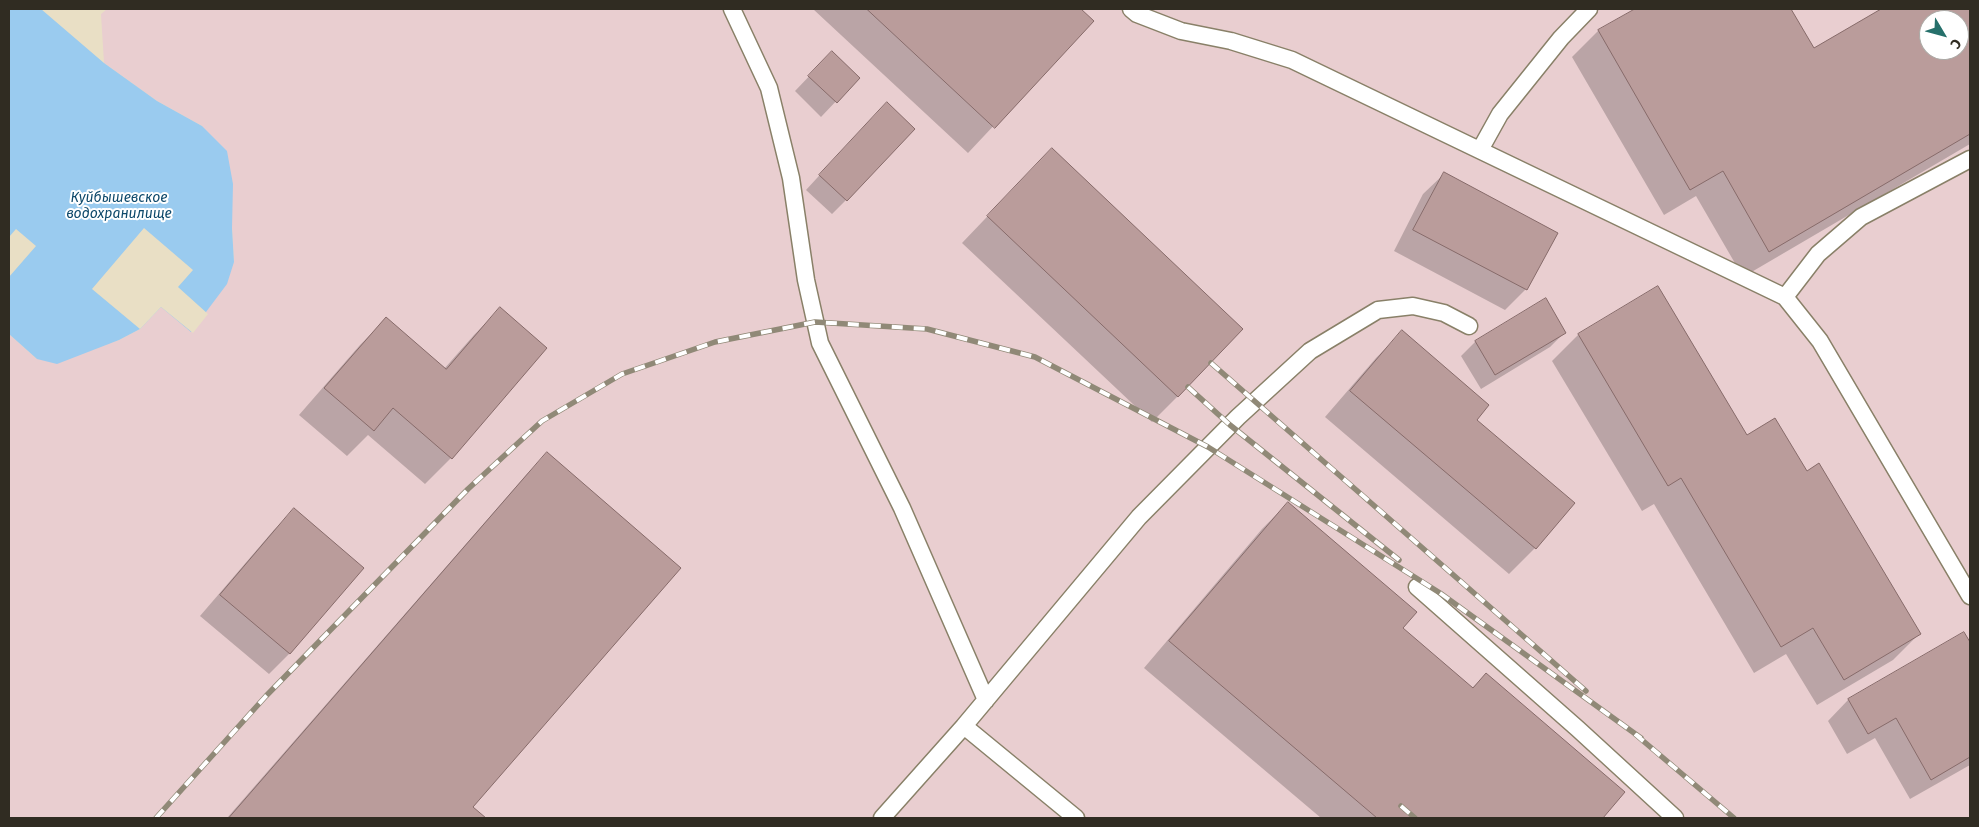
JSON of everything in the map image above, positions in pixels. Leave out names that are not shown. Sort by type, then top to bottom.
[{"type":"lane","points":[[732,9],[769,88],[791,178],[806,280],[820,343],[902,508],[986,700]]},
{"type":"lane","points":[[1131,9],[1136,14],[1181,31],[1231,41],[1292,60],[1785,297],[1820,342],[1970,596]]},
{"type":"lane","points":[[1480,150],[1500,114],[1561,38],[1590,9]]},
{"type":"lane","points":[[1785,297],[1818,254],[1861,217],[1970,159]]},
{"type":"lane","points":[[882,818],[964,726],[1140,517],[1234,421],[1310,351],[1378,310],[1413,306],[1444,313],[1469,326]]},
{"type":"lane","points":[[1417,587],[1676,818]]},
{"type":"lane","points":[[964,726],[1076,818]]},
{"type":"shaded area","points":[[107,9],[1970,9],[1970,818],[9,818],[9,334],[37,359],[93,349],[119,340],[140,329],[161,307],[234,262],[232,228],[202,126],[157,101],[104,63],[101,14]]},
{"type":"water","name":"Куйбышевское водохранилище","points":[[9,9],[41,9],[104,63],[157,101],[202,126],[227,151],[233,184],[232,228],[234,262],[227,284],[191,332],[161,307],[140,329],[119,340],[57,364],[37,359],[9,334]]},
{"type":"pier","points":[[144,228],[193,270],[178,287],[208,314],[193,333],[161,307],[140,329],[92,289]]},
{"type":"pier","points":[[16,229],[36,246],[9,277],[9,237]]},
{"type":"building","points":[[867,9],[1081,9],[1094,21],[995,128]]},
{"type":"building","points":[[1635,9],[1791,9],[1814,48],[1881,9],[1970,9],[1970,134],[1769,252],[1723,171],[1690,190],[1598,30]]},
{"type":"building","points":[[832,51],[860,78],[837,103],[808,76]]},
{"type":"building","points":[[887,102],[915,129],[847,201],[819,175]]},
{"type":"building","points":[[1052,148],[1243,329],[1178,397],[987,216]]},
{"type":"building","points":[[1444,172],[1558,233],[1527,290],[1413,230]]},
{"type":"building","points":[[1658,286],[1747,435],[1775,418],[1807,471],[1819,463],[1921,634],[1844,680],[1813,628],[1781,647],[1681,478],[1668,486],[1578,334]]},
{"type":"building","points":[[1546,298],[1566,333],[1495,375],[1475,341]]},
{"type":"building","points":[[500,307],[547,348],[452,459],[393,408],[374,431],[324,388],[386,317],[446,369]]},
{"type":"building","points":[[1402,330],[1489,405],[1477,420],[1575,503],[1536,549],[1350,391]]},
{"type":"building","points":[[547,452],[681,568],[473,807],[486,818],[229,818]]},
{"type":"building","points":[[1288,502],[1417,612],[1403,628],[1473,688],[1486,673],[1625,792],[1603,818],[1377,818],[1169,641]]},
{"type":"building","points":[[294,508],[364,568],[290,654],[220,595]]},
{"type":"building","points":[[1964,632],[1970,642],[1970,757],[1931,780],[1896,718],[1868,734],[1848,699]]},
{"type":"railway","points":[[156,818],[266,696],[468,489],[542,421],[622,374],[715,342],[815,322],[927,329],[1035,357],[1208,447],[1440,593],[1641,738]]},
{"type":"railway","points":[[1211,363],[1586,691]]},
{"type":"railway","points":[[1188,387],[1230,425],[1399,560]]},
{"type":"railway","points":[[1635,734],[1734,818]]},
{"type":"railway","points":[[1401,806],[1415,818]]}]
